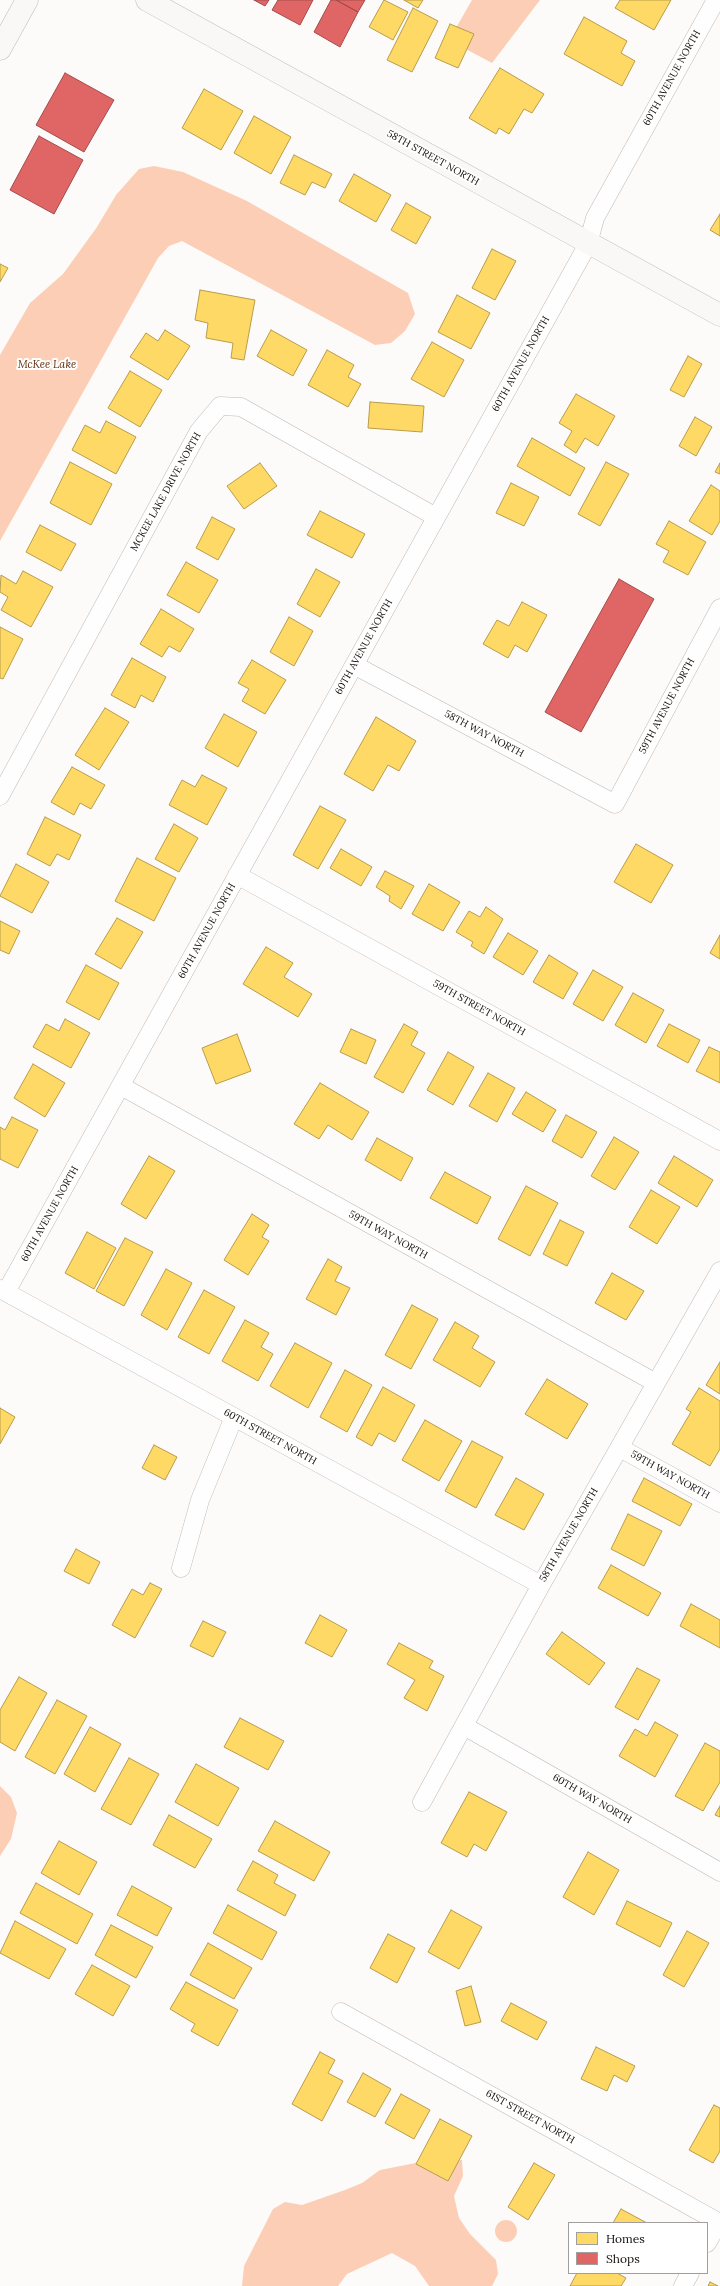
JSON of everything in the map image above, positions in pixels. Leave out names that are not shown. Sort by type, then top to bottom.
[{"type":"street","points":[[0,49],[27,0]]},
{"type":"street","name":"58TH STREET NORTH","points":[[147,0],[588,244],[720,315]]},
{"type":"street","name":"60TH AVENUE NORTH","points":[[3,1290],[121,1086],[588,244],[595,218],[716,0]]},
{"type":"street","name":"MCKEE LAKE DRIVE NORTH","points":[[0,796],[199,431],[220,406],[240,407],[436,517]]},
{"type":"street","name":"59TH AVENUE NORTH","points":[[615,804],[720,608]]},
{"type":"street","name":"58TH WAY NORTH","points":[[354,665],[615,804]]},
{"type":"street","name":"59TH STREET NORTH","points":[[237,876],[720,1141]]},
{"type":"street","name":"59TH WAY NORTH","points":[[121,1086],[656,1384]]},
{"type":"street","name":"58TH AVENUE NORTH","points":[[422,1802],[541,1585],[720,1271]]},
{"type":"street","name":"60TH STREET NORTH","points":[[3,1290],[541,1585]]},
{"type":"street","points":[[181,1568],[200,1500],[234,1417]]},
{"type":"street","name":"59TH WAY NORTH","points":[[620,1448],[720,1503]]},
{"type":"street","name":"60TH WAY NORTH","points":[[464,1726],[720,1872]]},
{"type":"street","name":"61ST STREET NORTH","points":[[341,2012],[719,2222]]},
{"type":"street","points":[[708,2241],[719,2222]]},
{"type":"street","points":[[683,2286],[689,2274]]},
{"type":"water","points":[[472,0],[540,0],[492,63],[449,40]]},
{"type":"water","name":"McKee Lake","points":[[154,166],[183,172],[247,201],[408,293],[415,314],[405,331],[391,343],[375,345],[182,241],[169,246],[158,258],[0,541],[0,355],[30,303],[63,274],[97,227],[116,195],[139,169]]},
{"type":"water","points":[[0,1786],[11,1797],[17,1813],[11,1839],[0,1856]]},
{"type":"water","points":[[462,2160],[463,2176],[454,2196],[459,2218],[470,2234],[496,2260],[498,2274],[492,2286],[429,2286],[415,2266],[392,2253],[347,2274],[338,2286],[242,2286],[244,2266],[273,2209],[285,2202],[302,2205],[362,2183],[380,2170],[426,2161]]},
{"type":"water","points":[[506,2220],[514,2223],[517,2231],[514,2239],[506,2242],[498,2239],[495,2231],[498,2223]]},
{"type":"building: Homes","points":[[384,0],[408,12],[393,40],[369,27]]},
{"type":"building: Homes","points":[[404,0],[423,0],[418,8]]},
{"type":"building: Homes","points":[[620,0],[671,0],[654,30],[615,8]]},
{"type":"building: Homes","points":[[413,8],[438,21],[412,72],[387,60]]},
{"type":"building: Homes","points":[[584,17],[627,41],[621,53],[635,61],[622,86],[564,54]]},
{"type":"building: Homes","points":[[450,24],[474,34],[458,68],[435,58]]},
{"type":"building: Homes","points":[[500,68],[544,94],[532,113],[524,109],[509,134],[499,128],[496,134],[469,118]]},
{"type":"building: Homes","points":[[204,89],[243,111],[221,150],[182,128]]},
{"type":"building: Homes","points":[[254,116],[291,137],[271,174],[234,153]]},
{"type":"building: Homes","points":[[294,155],[332,174],[325,188],[312,182],[305,195],[280,183]]},
{"type":"building: Homes","points":[[354,174],[391,195],[376,222],[339,201]]},
{"type":"building: Homes","points":[[406,203],[431,217],[416,244],[391,230]]},
{"type":"building: Homes","points":[[720,214],[720,236],[710,230]]},
{"type":"building: Homes","points":[[492,249],[516,261],[495,300],[472,288]]},
{"type":"building: Homes","points":[[0,264],[8,268],[0,282]]},
{"type":"building: Homes","points":[[200,290],[255,300],[244,360],[231,358],[233,343],[206,338],[208,323],[195,320]]},
{"type":"building: Homes","points":[[457,295],[490,313],[471,349],[438,332]]},
{"type":"building: Homes","points":[[165,330],[190,346],[168,380],[130,357],[146,333],[158,341]]},
{"type":"building: Homes","points":[[271,330],[307,350],[293,376],[257,356]]},
{"type":"building: Homes","points":[[432,342],[464,360],[444,397],[411,379]]},
{"type":"building: Homes","points":[[327,350],[354,365],[348,377],[361,384],[348,407],[308,385]]},
{"type":"building: Homes","points":[[688,356],[702,364],[684,397],[670,390]]},
{"type":"building: Homes","points":[[130,371],[162,390],[140,427],[108,408]]},
{"type":"building: Homes","points":[[576,394],[615,416],[598,446],[585,438],[576,453],[564,445],[572,431],[559,423]]},
{"type":"building: Homes","points":[[370,402],[424,406],[422,432],[368,428]]},
{"type":"building: Homes","points":[[695,417],[712,427],[696,456],[679,446]]},
{"type":"building: Homes","points":[[106,421],[136,437],[116,474],[72,450],[85,425],[100,433]]},
{"type":"building: Homes","points":[[532,438],[585,468],[570,496],[517,466]]},
{"type":"building: Homes","points":[[70,462],[112,484],[91,525],[50,503]]},
{"type":"building: Homes","points":[[606,462],[629,474],[600,526],[578,514]]},
{"type":"building: Homes","points":[[260,463],[277,486],[244,509],[227,486]]},
{"type":"building: Homes","points":[[720,463],[720,474],[715,472]]},
{"type":"building: Homes","points":[[511,483],[539,497],[524,526],[496,513]]},
{"type":"building: Homes","points":[[711,485],[720,491],[720,521],[712,535],[689,521]]},
{"type":"building: Homes","points":[[320,511],[365,534],[352,558],[307,535]]},
{"type":"building: Homes","points":[[212,517],[235,529],[218,560],[196,548]]},
{"type":"building: Homes","points":[[669,521],[706,542],[688,575],[663,562],[669,551],[656,544]]},
{"type":"building: Homes","points":[[40,525],[76,544],[61,571],[26,552]]},
{"type":"building: Homes","points":[[186,562],[218,580],[199,613],[167,595]]},
{"type":"building: Homes","points":[[316,569],[340,582],[320,617],[297,604]]},
{"type":"building: Homes","points":[[23,571],[53,587],[31,627],[1,610],[8,597],[0,592],[1,575],[16,584]]},
{"type":"building: Homes","points":[[522,602],[547,615],[527,652],[515,645],[508,658],[483,644],[497,620],[509,626]]},
{"type":"building: Homes","points":[[161,609],[194,629],[180,652],[169,646],[162,657],[140,644]]},
{"type":"building: Homes","points":[[289,617],[313,631],[294,666],[270,652]]},
{"type":"building: Homes","points":[[0,627],[23,639],[3,679],[0,678]]},
{"type":"building: Homes","points":[[132,658],[166,677],[153,702],[141,695],[135,708],[111,695]]},
{"type":"building: Homes","points":[[252,660],[286,680],[265,714],[242,701],[249,689],[238,683]]},
{"type":"building: Homes","points":[[105,708],[129,722],[99,770],[75,755]]},
{"type":"building: Homes","points":[[224,714],[257,732],[238,767],[205,748]]},
{"type":"building: Homes","points":[[376,717],[416,741],[399,771],[388,765],[373,791],[344,774]]},
{"type":"building: Homes","points":[[72,767],[105,785],[91,809],[80,803],[74,815],[51,802]]},
{"type":"building: Homes","points":[[202,775],[227,788],[207,825],[169,805],[182,780],[195,787]]},
{"type":"building: Homes","points":[[320,806],[346,820],[318,869],[293,855]]},
{"type":"building: Homes","points":[[45,817],[81,835],[69,860],[57,854],[50,866],[27,854]]},
{"type":"building: Homes","points":[[174,824],[198,838],[179,872],[155,859]]},
{"type":"building: Homes","points":[[636,844],[673,865],[651,903],[614,882]]},
{"type":"building: Homes","points":[[341,849],[372,867],[361,886],[330,868]]},
{"type":"building: Homes","points":[[137,858],[176,878],[154,921],[115,901]]},
{"type":"building: Homes","points":[[16,864],[49,882],[32,913],[0,896]]},
{"type":"building: Homes","points":[[385,871],[414,886],[401,909],[389,901],[390,896],[376,887]]},
{"type":"building: Homes","points":[[429,884],[460,902],[443,931],[412,914]]},
{"type":"building: Homes","points":[[486,907],[503,919],[484,954],[471,946],[473,942],[456,932],[469,911],[480,917]]},
{"type":"building: Homes","points":[[117,918],[143,932],[121,969],[95,954]]},
{"type":"building: Homes","points":[[0,921],[20,931],[9,954],[0,950]]},
{"type":"building: Homes","points":[[508,933],[538,951],[523,975],[493,957]]},
{"type":"building: Homes","points":[[720,935],[720,959],[710,953]]},
{"type":"building: Homes","points":[[266,947],[293,963],[284,977],[312,994],[298,1017],[243,984]]},
{"type":"building: Homes","points":[[549,955],[578,973],[563,999],[533,982]]},
{"type":"building: Homes","points":[[86,965],[119,983],[99,1020],[66,1002]]},
{"type":"building: Homes","points":[[593,970],[623,987],[603,1021],[573,1004]]},
{"type":"building: Homes","points":[[633,993],[664,1010],[646,1043],[615,1025]]},
{"type":"building: Homes","points":[[65,1019],[90,1033],[71,1068],[33,1047],[46,1024],[59,1031]]},
{"type":"building: Homes","points":[[404,1024],[418,1032],[411,1045],[425,1053],[403,1093],[374,1077]]},
{"type":"building: Homes","points":[[669,1024],[700,1040],[688,1063],[657,1046]]},
{"type":"building: Homes","points":[[351,1029],[376,1040],[366,1064],[340,1052]]},
{"type":"building: Homes","points":[[237,1034],[251,1071],[216,1084],[202,1048]]},
{"type":"building: Homes","points":[[709,1047],[720,1052],[720,1083],[696,1071]]},
{"type":"building: Homes","points":[[448,1052],[474,1067],[453,1105],[427,1090]]},
{"type":"building: Homes","points":[[33,1064],[65,1083],[45,1117],[14,1098]]},
{"type":"building: Homes","points":[[488,1073],[515,1088],[497,1122],[469,1106]]},
{"type":"building: Homes","points":[[320,1083],[369,1112],[352,1140],[328,1125],[319,1139],[294,1124]]},
{"type":"building: Homes","points":[[526,1092],[556,1110],[543,1132],[512,1114]]},
{"type":"building: Homes","points":[[566,1115],[597,1132],[582,1158],[552,1141]]},
{"type":"building: Homes","points":[[12,1117],[38,1130],[18,1168],[0,1159],[0,1127],[5,1130]]},
{"type":"building: Homes","points":[[614,1137],[639,1152],[615,1190],[591,1176]]},
{"type":"building: Homes","points":[[377,1138],[413,1158],[401,1181],[365,1160]]},
{"type":"building: Homes","points":[[149,1156],[175,1171],[146,1219],[121,1204]]},
{"type":"building: Homes","points":[[674,1156],[713,1180],[697,1207],[658,1183]]},
{"type":"building: Homes","points":[[445,1172],[491,1197],[477,1224],[430,1198]]},
{"type":"building: Homes","points":[[526,1186],[558,1203],[530,1256],[498,1239]]},
{"type":"building: Homes","points":[[651,1190],[680,1207],[657,1244],[629,1227]]},
{"type":"building: Homes","points":[[252,1214],[269,1225],[262,1237],[269,1241],[248,1275],[224,1260]]},
{"type":"building: Homes","points":[[560,1220],[584,1232],[567,1266],[543,1254]]},
{"type":"building: Homes","points":[[87,1232],[116,1248],[94,1289],[65,1273]]},
{"type":"building: Homes","points":[[125,1238],[153,1252],[124,1306],[96,1291]]},
{"type":"building: Homes","points":[[328,1259],[342,1267],[335,1281],[350,1288],[336,1315],[306,1299]]},
{"type":"building: Homes","points":[[166,1269],[192,1283],[167,1330],[141,1315]]},
{"type":"building: Homes","points":[[612,1273],[644,1291],[626,1320],[595,1303]]},
{"type":"building: Homes","points":[[204,1290],[235,1307],[209,1354],[178,1337]]},
{"type":"building: Homes","points":[[412,1305],[438,1319],[411,1369],[385,1355]]},
{"type":"building: Homes","points":[[245,1320],[269,1333],[261,1347],[273,1354],[258,1381],[222,1361]]},
{"type":"building: Homes","points":[[455,1322],[479,1336],[472,1348],[495,1362],[480,1387],[433,1360]]},
{"type":"building: Homes","points":[[295,1343],[332,1363],[308,1408],[270,1386]]},
{"type":"building: Homes","points":[[720,1362],[720,1394],[706,1385]]},
{"type":"building: Homes","points":[[345,1370],[372,1385],[347,1432],[320,1417]]},
{"type":"building: Homes","points":[[547,1379],[588,1404],[567,1439],[525,1414]]},
{"type":"building: Homes","points":[[383,1387],[415,1405],[395,1442],[379,1433],[372,1446],[356,1437]]},
{"type":"building: Homes","points":[[699,1388],[720,1401],[720,1449],[710,1466],[672,1444],[691,1412],[686,1409]]},
{"type":"building: Homes","points":[[0,1408],[15,1417],[0,1444]]},
{"type":"building: Homes","points":[[425,1420],[462,1441],[439,1481],[402,1460]]},
{"type":"building: Homes","points":[[472,1441],[503,1457],[476,1508],[445,1491]]},
{"type":"building: Homes","points":[[154,1445],[177,1457],[165,1480],[142,1468]]},
{"type":"building: Homes","points":[[516,1478],[544,1494],[524,1530],[495,1515]]},
{"type":"building: Homes","points":[[644,1478],[692,1504],[680,1526],[632,1501]]},
{"type":"building: Homes","points":[[628,1514],[662,1531],[644,1566],[611,1549]]},
{"type":"building: Homes","points":[[76,1549],[100,1562],[89,1584],[64,1571]]},
{"type":"building: Homes","points":[[611,1565],[661,1593],[648,1616],[598,1588]]},
{"type":"building: Homes","points":[[150,1583],[162,1589],[135,1638],[112,1625],[132,1589],[143,1595]]},
{"type":"building: Homes","points":[[691,1604],[720,1620],[720,1648],[680,1626]]},
{"type":"building: Homes","points":[[320,1615],[347,1630],[332,1657],[305,1643]]},
{"type":"building: Homes","points":[[203,1621],[226,1632],[213,1657],[190,1646]]},
{"type":"building: Homes","points":[[562,1632],[605,1663],[589,1685],[546,1654]]},
{"type":"building: Homes","points":[[399,1643],[433,1661],[429,1668],[444,1676],[427,1711],[404,1698],[415,1680],[387,1664]]},
{"type":"building: Homes","points":[[637,1668],[660,1680],[638,1720],[615,1707]]},
{"type":"building: Homes","points":[[19,1677],[47,1693],[15,1751],[0,1742],[0,1710]]},
{"type":"building: Homes","points":[[57,1700],[87,1716],[55,1774],[25,1757]]},
{"type":"building: Homes","points":[[240,1718],[284,1741],[268,1770],[224,1747]]},
{"type":"building: Homes","points":[[655,1722],[678,1735],[655,1777],[619,1756],[635,1729],[647,1736]]},
{"type":"building: Homes","points":[[90,1727],[121,1744],[95,1792],[64,1774]]},
{"type":"building: Homes","points":[[705,1743],[720,1751],[720,1782],[703,1811],[675,1796]]},
{"type":"building: Homes","points":[[129,1758],[159,1774],[131,1825],[101,1809]]},
{"type":"building: Homes","points":[[196,1764],[239,1788],[218,1826],[175,1802]]},
{"type":"building: Homes","points":[[469,1792],[507,1812],[486,1851],[474,1844],[467,1857],[441,1843]]},
{"type":"building: Homes","points":[[720,1806],[720,1817],[715,1815]]},
{"type":"building: Homes","points":[[169,1815],[212,1839],[195,1868],[153,1845]]},
{"type":"building: Homes","points":[[275,1821],[330,1852],[314,1881],[258,1851]]},
{"type":"building: Homes","points":[[59,1841],[97,1862],[79,1895],[41,1873]]},
{"type":"building: Homes","points":[[588,1852],[619,1870],[594,1915],[563,1897]]},
{"type":"building: Homes","points":[[253,1861],[278,1875],[274,1883],[296,1895],[285,1916],[237,1890]]},
{"type":"building: Homes","points":[[36,1883],[93,1914],[77,1944],[20,1913]]},
{"type":"building: Homes","points":[[132,1886],[172,1908],[157,1936],[117,1915]]},
{"type":"building: Homes","points":[[627,1901],[672,1923],[660,1947],[616,1924]]},
{"type":"building: Homes","points":[[228,1905],[277,1932],[262,1960],[213,1933]]},
{"type":"building: Homes","points":[[451,1910],[482,1927],[459,1969],[428,1952]]},
{"type":"building: Homes","points":[[15,1921],[66,1949],[49,1979],[0,1953]]},
{"type":"building: Homes","points":[[111,1925],[153,1947],[136,1978],[95,1955]]},
{"type":"building: Homes","points":[[687,1931],[709,1943],[684,1987],[663,1975]]},
{"type":"building: Homes","points":[[388,1934],[415,1948],[397,1983],[370,1968]]},
{"type":"building: Homes","points":[[208,1943],[252,1968],[234,1999],[190,1975]]},
{"type":"building: Homes","points":[[92,1965],[130,1986],[113,2016],[75,1994]]},
{"type":"building: Homes","points":[[186,1982],[238,2010],[218,2046],[191,2031],[195,2024],[170,2009]]},
{"type":"building: Homes","points":[[471,1986],[481,2022],[465,2026],[456,1991]]},
{"type":"building: Homes","points":[[511,2003],[547,2022],[537,2040],[501,2021]]},
{"type":"building: Homes","points":[[596,2047],[635,2066],[627,2082],[614,2075],[607,2091],[581,2079]]},
{"type":"building: Homes","points":[[320,2052],[335,2060],[328,2073],[343,2081],[322,2121],[292,2104]]},
{"type":"building: Homes","points":[[363,2073],[391,2089],[375,2117],[347,2102]]},
{"type":"building: Homes","points":[[401,2094],[430,2110],[414,2139],[385,2123]]},
{"type":"building: Homes","points":[[714,2105],[720,2108],[720,2151],[713,2163],[689,2150]]},
{"type":"building: Homes","points":[[440,2119],[472,2136],[448,2181],[416,2164]]},
{"type":"building: Homes","points":[[534,2163],[555,2175],[528,2220],[508,2207]]},
{"type":"building: Homes","points":[[621,2209],[645,2222],[614,2222]]},
{"type":"building: Homes","points":[[576,2274],[619,2274],[626,2278],[621,2286],[570,2286]]},
{"type":"building: Homes","points":[[710,2282],[718,2286],[708,2286]]},
{"type":"building: Shops","points":[[254,0],[269,0],[265,6]]},
{"type":"building: Shops","points":[[278,0],[313,0],[300,25],[272,10]]},
{"type":"building: Shops","points":[[331,0],[336,0],[358,12],[340,47],[314,32]]},
{"type":"building: Shops","points":[[336,0],[365,0],[358,12]]},
{"type":"building: Shops","points":[[65,73],[114,100],[84,152],[36,125]]},
{"type":"building: Shops","points":[[39,136],[83,160],[54,214],[10,190]]},
{"type":"building: Shops","points":[[619,579],[654,599],[581,732],[545,712]]}]
